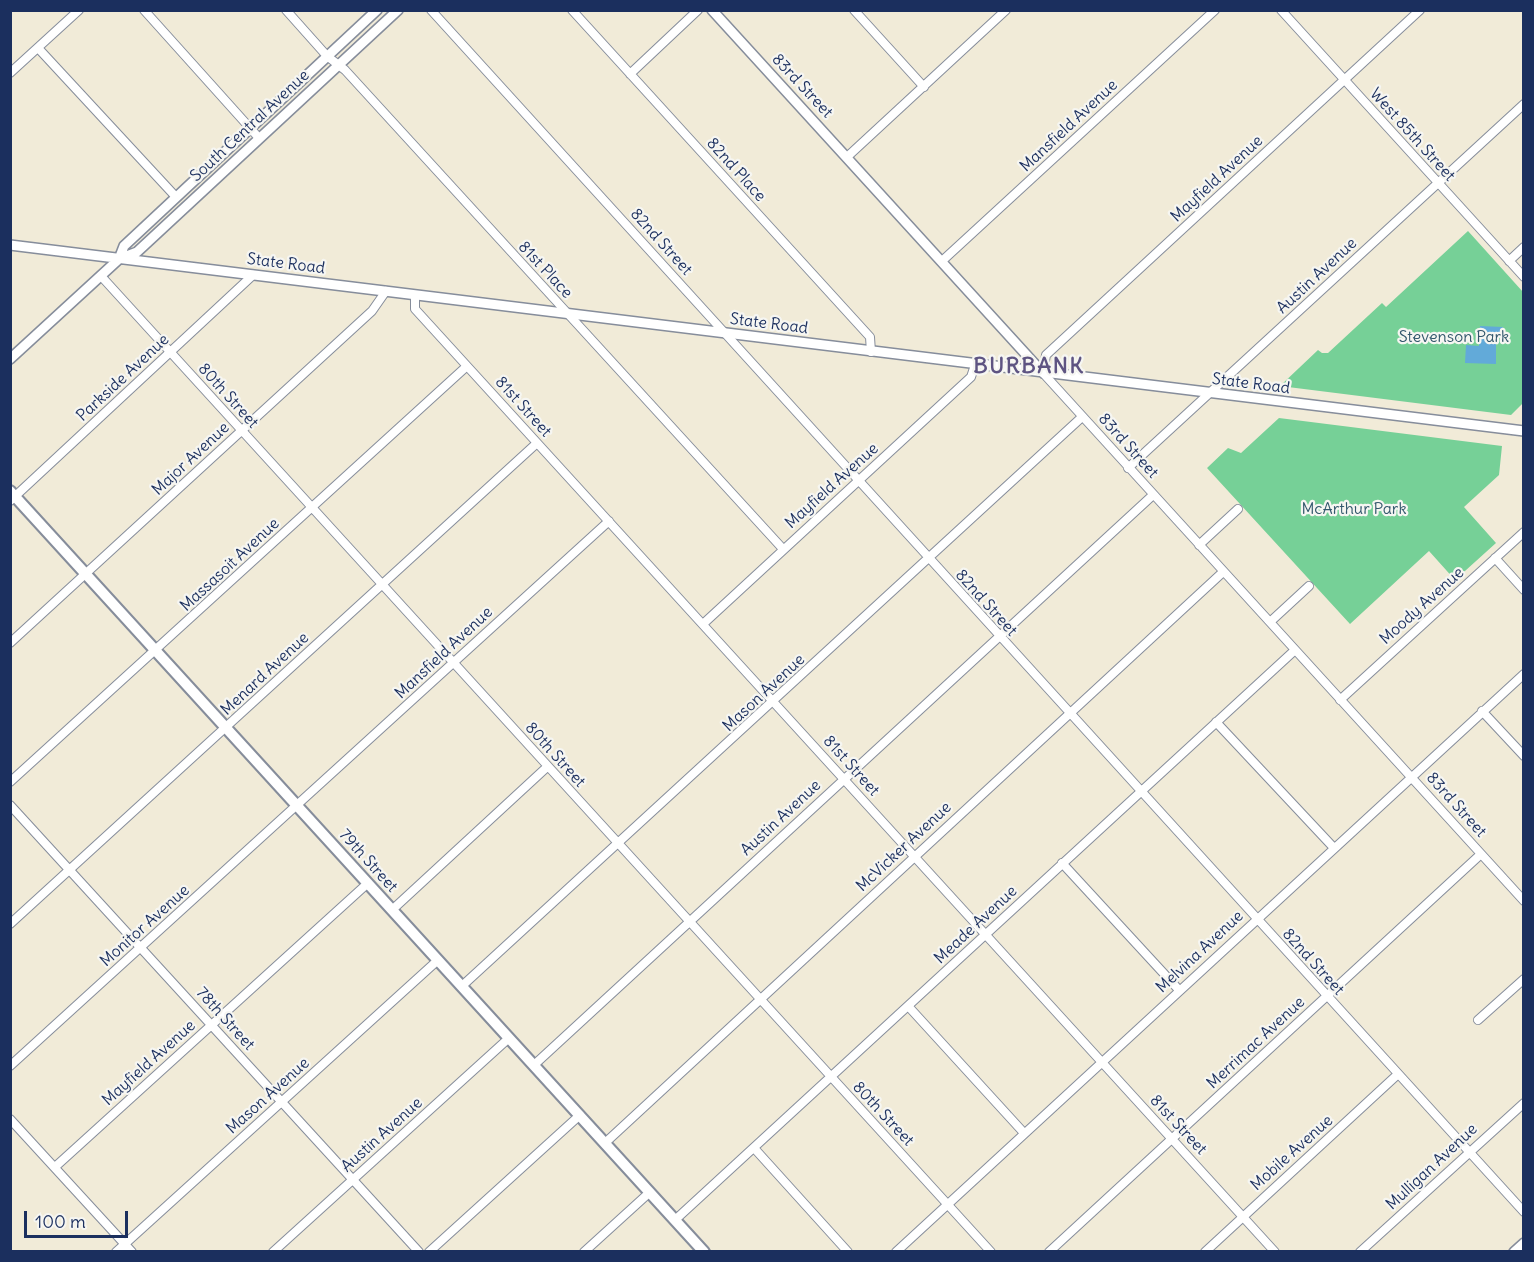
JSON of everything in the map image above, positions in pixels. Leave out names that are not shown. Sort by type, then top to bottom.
[{"type":"main road","name":"79th Street","points":[[12,496],[87,574],[704,1251]]},
{"type":"street","points":[[10,73],[79,10]]},
{"type":"street","points":[[144,10],[259,138]]},
{"type":"street","name":"81st Place","points":[[286,10],[783,549]]},
{"type":"street","name":"South Central Avenue","points":[[120,259],[124,246],[377,10]]},
{"type":"street","name":"South Central Avenue","points":[[10,359],[120,259],[137,252],[398,10]]},
{"type":"street","name":"82nd Street","points":[[431,10],[728,334],[998,637],[1524,1212]]},
{"type":"street","name":"82nd Place","points":[[572,10],[870,337],[871,352]]},
{"type":"street","points":[[630,74],[698,10]]},
{"type":"street","name":"83rd Street","points":[[712,10],[1524,901]]},
{"type":"street","points":[[854,10],[924,87]]},
{"type":"street","name":"Mansfield Avenue","points":[[942,261],[1215,10]]},
{"type":"street","name":"West 85th Street","points":[[1281,10],[1524,277]]},
{"type":"street","name":"Mayfield Avenue","points":[[1043,373],[1046,355],[1420,10]]},
{"type":"street","points":[[847,157],[1002,12]]},
{"type":"street","points":[[38,48],[176,197]]},
{"type":"street","name":"Austin Avenue","points":[[1128,468],[1524,104]]},
{"type":"street","name":"State Road","points":[[10,245],[1524,431]]},
{"type":"street","points":[[1509,261],[1524,247]]},
{"type":"street","name":"Parkside Avenue","points":[[12,496],[253,275]]},
{"type":"street","name":"80th Street","points":[[101,276],[990,1251]]},
{"type":"street","name":"Major Avenue","points":[[10,643],[372,310],[386,291]]},
{"type":"street","name":"81st Street","points":[[415,295],[416,309],[467,366],[1275,1251]]},
{"type":"street","name":"Mayfield Avenue","points":[[703,624],[971,377],[975,365]]},
{"type":"street","name":"Massasoit Avenue","points":[[10,782],[467,366]]},
{"type":"street","name":"Mason Avenue","points":[[462,986],[1082,417]]},
{"type":"street","name":"Menard Avenue","points":[[10,924],[537,443]]},
{"type":"street","name":"Austin Avenue","points":[[534,1065],[1153,495]]},
{"type":"street","points":[[1199,545],[1238,509]]},
{"type":"street","name":"Mansfield Avenue","points":[[298,806],[609,521]]},
{"type":"street","name":"Moody Avenue","points":[[1340,700],[1524,532]]},
{"type":"street","points":[[1495,558],[1524,590]]},
{"type":"street","name":"McVicker Avenue","points":[[605,1143],[914,855],[1223,572]]},
{"type":"street","points":[[1270,622],[1309,586]]},
{"type":"street","name":"Meade Avenue","points":[[675,1220],[1294,650]]},
{"type":"street","name":"Melvina Avenue","points":[[896,1251],[1524,674]]},
{"type":"street","points":[[1482,711],[1524,756]]},
{"type":"street","points":[[1216,722],[1334,848]]},
{"type":"street","points":[[393,910],[548,767]]},
{"type":"street","name":"78th Street","points":[[10,805],[419,1251]]},
{"type":"street","name":"Monitor Avenue","points":[[10,1066],[298,806]]},
{"type":"street","name":"Merrimac Avenue","points":[[1049,1251],[1481,854]]},
{"type":"street","points":[[1062,863],[1179,990]]},
{"type":"street","name":"Mayfield Avenue","points":[[55,1167],[368,883]]},
{"type":"street","name":"Mason Avenue","points":[[116,1251],[438,960]]},
{"type":"street","points":[[1479,1020],[1524,980]]},
{"type":"street","points":[[908,1006],[1024,1133]]},
{"type":"street","name":"Austin Avenue","points":[[273,1251],[509,1038]]},
{"type":"street","name":"Mobile Avenue","points":[[1205,1251],[1397,1075]]},
{"type":"street","name":"Mulligan Avenue","points":[[1360,1251],[1524,1103]]},
{"type":"street","points":[[429,1251],[580,1115]]},
{"type":"street","points":[[10,1119],[132,1251]]},
{"type":"street","points":[[754,1148],[848,1251]]},
{"type":"street","points":[[584,1251],[650,1192]]},
{"type":"street","points":[[1514,1251],[1524,1243]]},
{"type":"green space","name":"Stevenson Park","points":[[1468,231],[1523,292],[1523,403],[1511,415],[1280,386],[1318,350],[1328,353],[1382,303],[1386,307]]},
{"type":"green space","name":"McArthur Park","points":[[1279,418],[1502,446],[1499,475],[1464,507],[1496,543],[1455,580],[1429,551],[1350,624],[1207,468],[1228,448],[1241,453]]},
{"type":"water","points":[[1480,326],[1503,327],[1503,337],[1496,339],[1496,364],[1465,363],[1466,345],[1479,346]]},
{"type":"district","name":"BURBANK","points":[[1029,367]]}]
